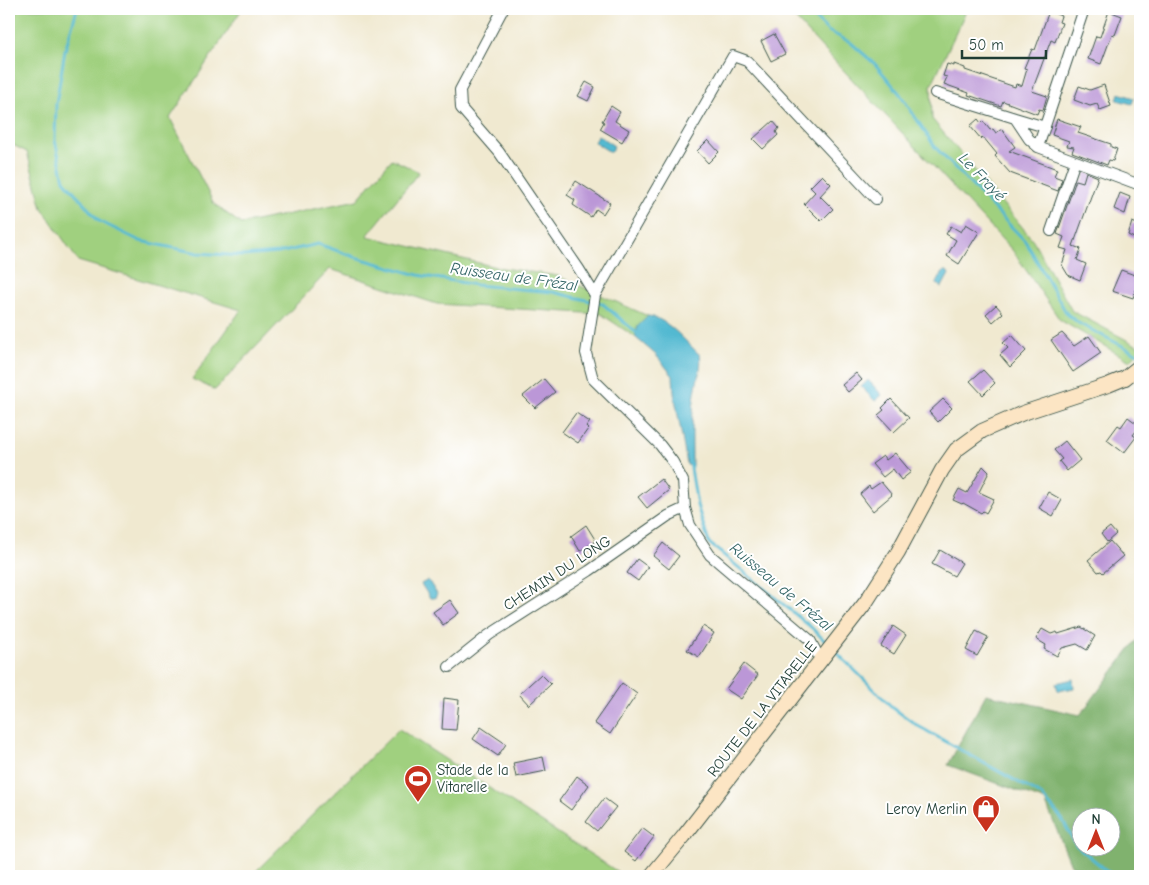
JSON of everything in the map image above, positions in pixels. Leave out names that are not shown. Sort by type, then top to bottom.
[{"type":"street","points":[[503,9],[460,90],[461,108],[499,152],[595,295]]},
{"type":"street","points":[[1038,148],[1084,9]]},
{"type":"street","points":[[823,658],[810,640],[710,555],[690,525],[685,508],[683,481],[674,462],[660,445],[593,379],[586,353],[595,295],[733,56],[747,60],[876,199]]},
{"type":"street","points":[[935,93],[1045,127]]},
{"type":"street","points":[[1015,118],[1029,140],[1038,148],[1140,185]]},
{"type":"street","points":[[1051,231],[1075,161]]},
{"type":"street","name":"ROUTE DE LA VITARELLE","points":[[651,876],[866,602],[898,552],[942,470],[956,450],[982,431],[1023,413],[1108,386],[1125,378],[1140,366]]},
{"type":"street","name":"CHEMIN DU LONG","points":[[449,667],[489,635],[589,571],[668,516],[685,508]]},
{"type":"green space","points":[[17,9],[242,9],[170,118],[214,204],[241,224],[357,200],[392,159],[419,172],[367,236],[496,267],[558,276],[648,316],[638,326],[635,337],[601,314],[437,304],[330,269],[215,390],[192,379],[241,310],[78,261],[42,208],[27,152],[9,143],[9,42]]},
{"type":"green space","points":[[786,9],[967,9],[931,86],[932,119],[1033,240],[1072,311],[1140,347],[1140,350],[1130,361],[1060,320],[1013,251]]},
{"type":"green space","points":[[1136,641],[1140,643],[1140,876],[1093,876],[1071,865],[1045,801],[948,765],[986,694],[1080,715]]},
{"type":"green space","name":"Stade de la Vitarelle","points":[[399,729],[624,876],[251,876]]},
{"type":"water","points":[[1119,93],[1134,98],[1132,104],[1117,100]]},
{"type":"water","points":[[598,135],[614,146],[610,152],[594,142]]},
{"type":"water","points":[[944,271],[947,271],[949,274],[942,287],[936,284]]},
{"type":"water","points":[[648,316],[655,317],[669,326],[700,355],[693,414],[692,466],[687,465],[674,393],[673,376],[656,355],[635,337],[638,326]]},
{"type":"water","points":[[868,380],[882,395],[875,401],[861,387]]},
{"type":"water","points":[[428,580],[437,594],[435,598],[430,598],[421,584]]},
{"type":"water","points":[[1073,679],[1074,688],[1058,691],[1056,683]]},
{"type":"building","points":[[1049,11],[1061,16],[1059,22],[1062,23],[1055,42],[1051,40],[1032,91],[1047,96],[1043,110],[1039,109],[1037,114],[1003,101],[1001,106],[968,95],[969,93],[944,84],[947,77],[943,76],[947,64],[954,66],[954,64],[965,68],[965,70],[1015,87],[1016,84],[1022,86],[1027,69],[1024,68],[1032,49],[1035,50]]},
{"type":"building","points":[[1109,11],[1122,16],[1115,35],[1112,34],[1101,64],[1088,59],[1096,36],[1100,37]]},
{"type":"building","points":[[774,34],[785,54],[771,61],[761,41]]},
{"type":"building","points":[[586,82],[595,87],[588,101],[578,96]]},
{"type":"building","points":[[1104,85],[1111,106],[1100,110],[1097,104],[1090,106],[1074,100],[1079,86],[1090,90]]},
{"type":"building","points":[[611,106],[620,112],[615,121],[629,130],[622,142],[600,129],[604,122],[602,121]]},
{"type":"building","points":[[978,119],[996,133],[1002,129],[1015,147],[1009,151],[1057,169],[1054,176],[1062,179],[1058,191],[1010,173],[995,156],[997,154],[983,137],[981,139],[970,126]]},
{"type":"building","points":[[1057,119],[1081,127],[1078,133],[1111,144],[1111,147],[1117,149],[1113,161],[1109,160],[1107,165],[1072,152],[1074,147],[1067,146],[1069,141],[1052,135]]},
{"type":"building","points":[[773,121],[779,128],[776,132],[778,135],[763,149],[753,139]]},
{"type":"building","points":[[708,140],[719,152],[708,163],[697,151]]},
{"type":"building","points":[[1086,172],[1098,177],[1073,246],[1081,249],[1077,260],[1086,264],[1080,280],[1068,275],[1062,265],[1067,250],[1060,248],[1064,237],[1057,234],[1076,180],[1083,182]]},
{"type":"building","points":[[822,175],[831,184],[820,196],[833,209],[821,221],[804,204],[815,192],[810,187]]},
{"type":"building","points":[[576,181],[610,203],[603,214],[596,209],[591,217],[573,205],[575,200],[567,195]]},
{"type":"building","points":[[1120,193],[1130,197],[1125,214],[1114,209]]},
{"type":"building","points":[[1132,222],[1140,225],[1140,241],[1128,235]]},
{"type":"building","points":[[966,224],[979,232],[959,264],[947,256],[956,240],[946,234],[951,226],[961,232]]},
{"type":"building","points":[[1121,270],[1140,277],[1133,298],[1112,291]]},
{"type":"building","points":[[996,305],[1003,313],[993,322],[986,314]]},
{"type":"building","points":[[1062,333],[1074,346],[1089,336],[1101,353],[1073,372],[1051,340]]},
{"type":"building","points":[[1012,335],[1026,351],[1010,367],[1000,355],[1008,348],[1003,343]]},
{"type":"building","points":[[983,370],[995,383],[983,395],[970,381]]},
{"type":"building","points":[[856,373],[862,380],[848,392],[842,385]]},
{"type":"building","points":[[544,379],[555,392],[535,408],[523,396]]},
{"type":"building","points":[[891,399],[909,418],[894,432],[878,415],[884,410],[882,408]]},
{"type":"building","points":[[943,399],[952,408],[938,422],[929,412]]},
{"type":"building","points":[[576,413],[590,422],[586,427],[588,429],[578,443],[562,432]]},
{"type":"building","points":[[1128,417],[1140,426],[1133,435],[1136,437],[1124,453],[1107,440],[1118,425],[1121,427]]},
{"type":"building","points":[[1065,441],[1080,460],[1067,471],[1059,461],[1062,459],[1054,450]]},
{"type":"building","points":[[895,453],[911,472],[901,480],[893,469],[883,477],[872,464],[883,456],[886,460]]},
{"type":"building","points":[[983,466],[989,472],[979,492],[994,499],[986,513],[983,511],[981,513],[953,500],[959,489],[967,493]]},
{"type":"building","points":[[661,479],[669,490],[647,508],[638,497]]},
{"type":"building","points":[[881,482],[892,495],[873,511],[860,494],[869,486],[871,489]]},
{"type":"building","points":[[1048,492],[1062,500],[1053,516],[1039,508]]},
{"type":"building","points":[[586,525],[596,541],[580,551],[571,536]]},
{"type":"building","points":[[1110,527],[1116,534],[1107,542],[1101,534]]},
{"type":"building","points":[[1110,541],[1123,556],[1103,573],[1101,571],[1098,572],[1088,560]]},
{"type":"building","points":[[663,543],[679,556],[669,569],[653,556]]},
{"type":"building","points":[[940,550],[962,563],[954,576],[932,564]]},
{"type":"building","points":[[637,559],[648,567],[638,581],[627,573]]},
{"type":"building","points":[[450,600],[459,613],[443,625],[433,612]]},
{"type":"building","points":[[703,626],[714,633],[699,657],[687,650]]},
{"type":"building","points":[[893,626],[906,635],[894,654],[881,646]]},
{"type":"building","points":[[1081,627],[1095,636],[1087,650],[1077,644],[1062,648],[1057,656],[1044,649],[1046,645],[1036,639],[1042,629],[1051,634],[1057,632],[1058,634]]},
{"type":"building","points":[[976,631],[988,637],[977,656],[966,650]]},
{"type":"building","points":[[744,664],[758,675],[741,699],[726,689]]},
{"type":"building","points":[[541,674],[551,684],[529,705],[519,694]]},
{"type":"building","points":[[622,683],[637,694],[610,734],[594,723]]},
{"type":"building","points":[[444,698],[459,700],[456,730],[442,729]]},
{"type":"building","points":[[481,727],[506,744],[498,756],[473,739]]},
{"type":"building","points":[[543,757],[546,771],[516,777],[513,763]]},
{"type":"building","points":[[577,776],[589,785],[571,810],[559,801]]},
{"type":"building","points":[[604,798],[616,807],[597,831],[586,822]]},
{"type":"building","points":[[642,828],[654,837],[636,861],[624,852]]},
{"type":"waterway","name":"Ruisseau de Frézal","points":[[77,9],[65,50],[56,104],[55,140],[64,180],[99,221],[140,241],[198,253],[243,256],[278,253],[318,244],[418,275],[476,285],[553,292],[603,304],[639,335]]},
{"type":"waterway","name":"Le Frayé","points":[[806,9],[828,31],[850,42],[875,64],[900,94],[935,147],[1026,242],[1067,314],[1080,324],[1140,355]]},
{"type":"waterway","name":"Ruisseau de Frézal","points":[[690,462],[697,505],[709,543],[812,628],[828,644]]},
{"type":"waterway","name":"Ruisseau de Frézal","points":[[834,650],[893,708],[918,726],[1041,795],[1062,819],[1076,845],[1113,876]]},
{"type":"place","name":"Stade de la Vitarelle","points":[[418,803]]},
{"type":"place","name":"Leroy Merlin","points":[[986,833]]}]
